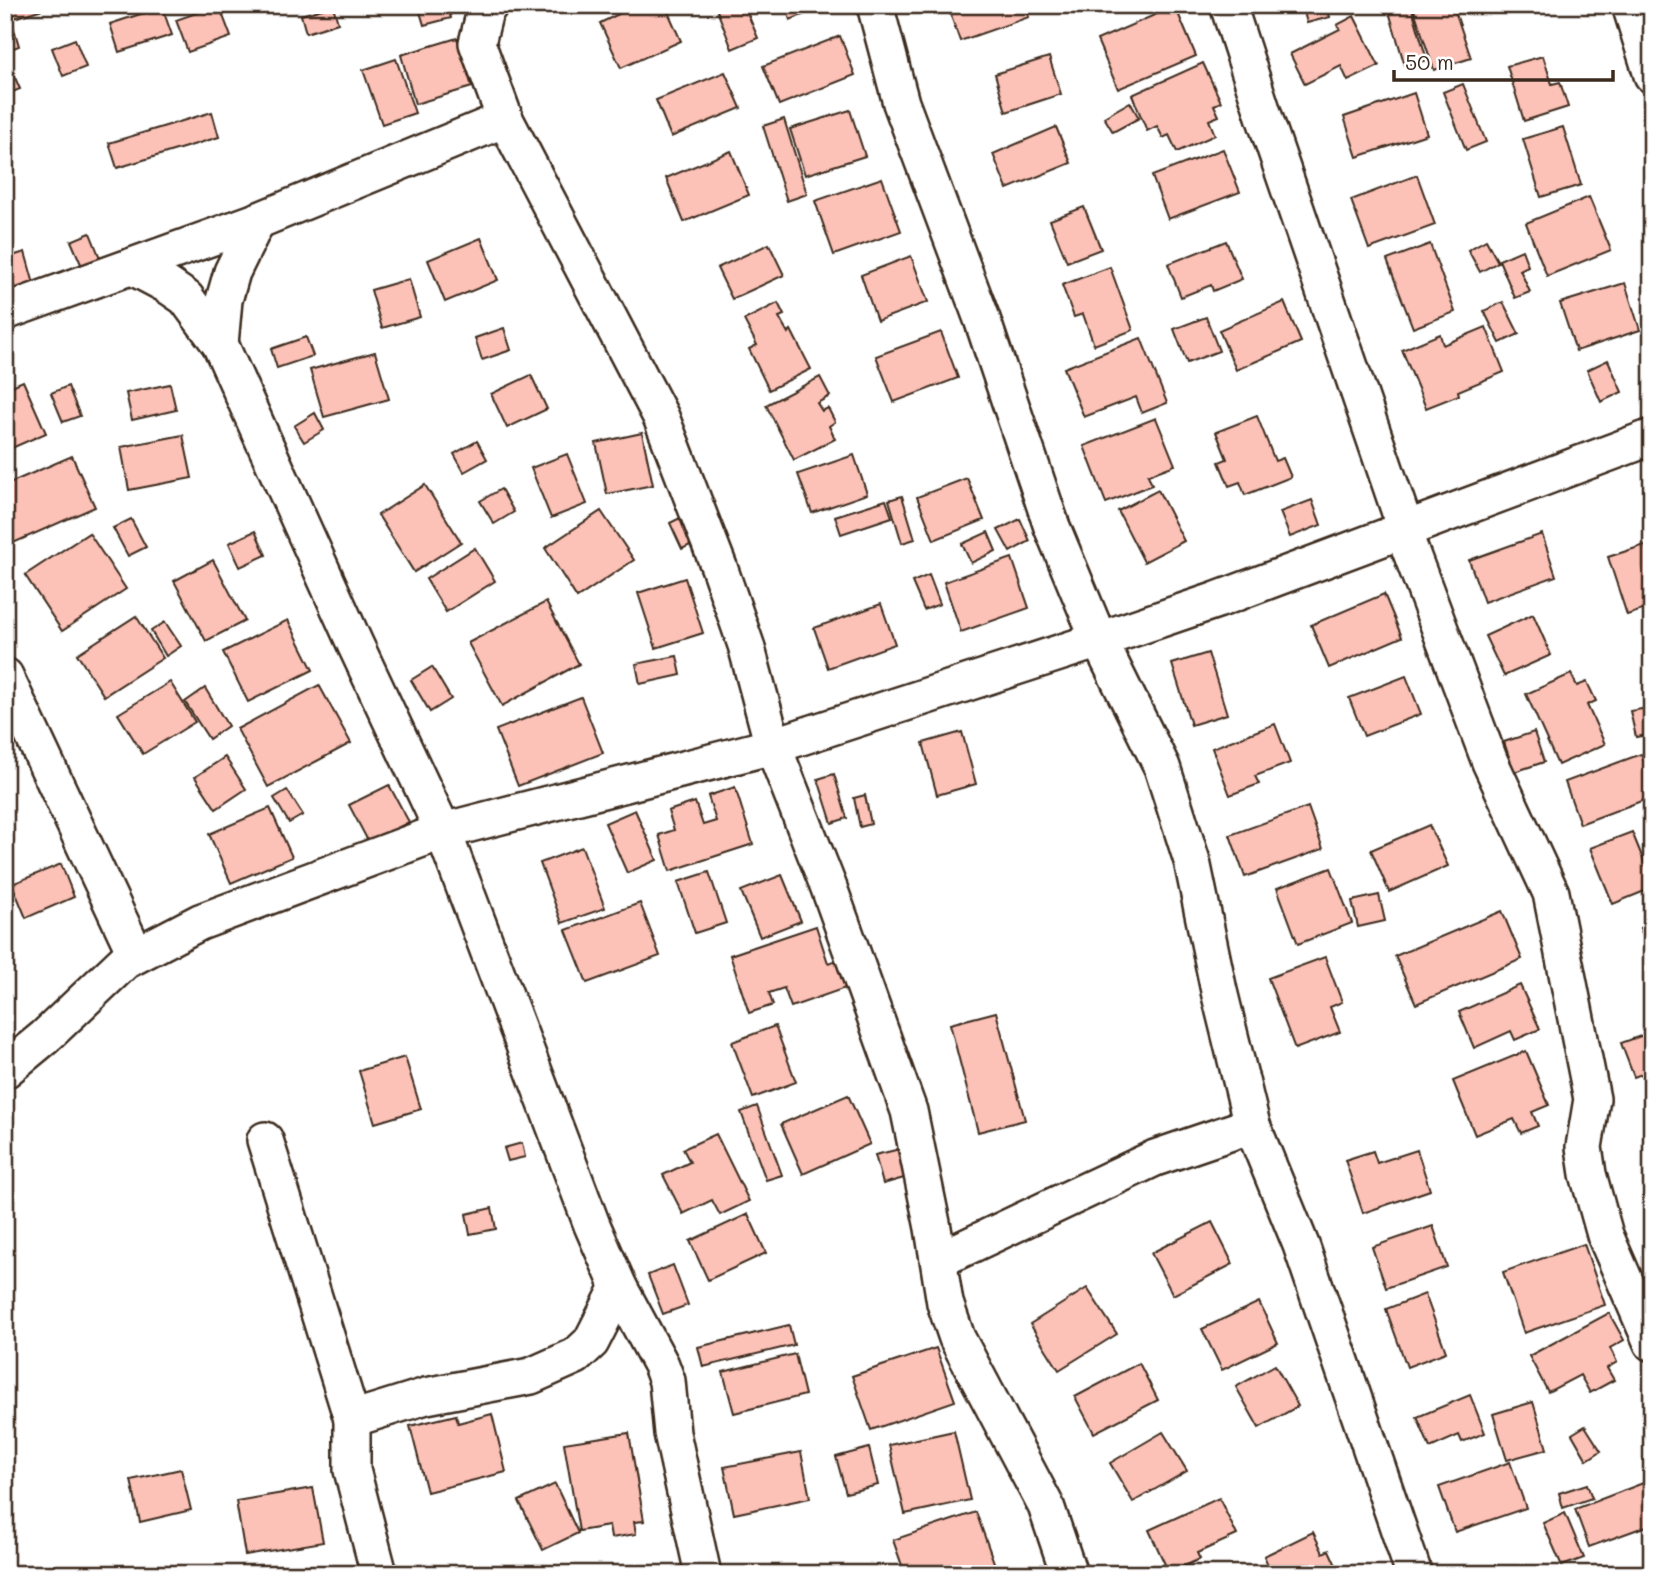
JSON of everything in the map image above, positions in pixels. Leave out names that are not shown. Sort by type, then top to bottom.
[{"type":"street","points":[[490,5],[485,11],[477,43],[505,119],[661,417],[746,645],[773,747],[838,914],[909,1111],[945,1303],[957,1338],[1046,1506],[1069,1574]]},
{"type":"street","points":[[875,5],[901,103],[982,319],[1052,527],[1099,640],[1162,767],[1192,861],[1219,991],[1252,1125],[1301,1245],[1415,1574]]},
{"type":"street","points":[[1228,5],[1405,530],[1490,762],[1551,892],[1592,1099],[1584,1147],[1588,1174],[1605,1235],[1652,1343]]},
{"type":"street","points":[[1638,10],[1652,75]]},
{"type":"street","points":[[5,312],[257,221],[505,119]]},
{"type":"street","points":[[220,344],[223,300],[232,272],[257,221]]},
{"type":"street","points":[[133,267],[186,298],[220,344],[349,631],[443,831],[592,1225],[619,1287],[667,1381],[672,1433],[704,1574]]},
{"type":"street","points":[[5,1070],[125,961],[200,922],[443,831],[773,747],[1099,640],[1405,530],[1652,437]]},
{"type":"street","points":[[5,676],[136,955]]},
{"type":"street","points":[[939,1260],[1155,1158],[1252,1125]]},
{"type":"street","points":[[265,1140],[352,1419],[352,1470],[379,1574]]},
{"type":"street","points":[[352,1419],[426,1396],[531,1376],[558,1365],[576,1356],[591,1342],[619,1287]]},
{"type":"building","points":[[5,5],[55,5],[11,19],[19,46],[5,51]]},
{"type":"building","points":[[219,5],[231,37],[188,52],[176,20]]},
{"type":"building","points":[[418,5],[447,5],[451,18],[424,25]]},
{"type":"building","points":[[637,5],[665,5],[681,41],[621,68],[600,23]]},
{"type":"building","points":[[715,5],[744,5],[758,38],[732,49]]},
{"type":"building","points":[[785,5],[828,5],[790,20]]},
{"type":"building","points":[[947,5],[1024,5],[1029,17],[960,41]]},
{"type":"building","points":[[1302,5],[1333,5],[1327,7],[1330,17],[1307,23]]},
{"type":"building","points":[[1387,5],[1411,5],[1427,60],[1405,66]]},
{"type":"building","points":[[1430,5],[1453,5],[1471,58],[1434,70],[1414,10]]},
{"type":"building","points":[[333,6],[338,23],[306,33],[301,15]]},
{"type":"building","points":[[1175,6],[1196,56],[1118,89],[1097,40]]},
{"type":"building","points":[[162,7],[172,35],[119,52],[110,24]]},
{"type":"building","points":[[1354,16],[1379,66],[1348,81],[1341,66],[1305,84],[1290,54],[1340,29],[1337,25]]},
{"type":"building","points":[[840,36],[855,75],[779,105],[763,66]]},
{"type":"building","points":[[457,38],[472,87],[415,104],[401,55]]},
{"type":"building","points":[[75,39],[86,67],[63,76],[52,48]]},
{"type":"building","points":[[1543,56],[1552,84],[1560,82],[1568,107],[1524,121],[1507,66]]},
{"type":"building","points":[[1049,57],[1061,94],[1006,112],[995,74]]},
{"type":"building","points":[[396,59],[415,113],[382,124],[363,70]]},
{"type":"building","points":[[1203,63],[1221,102],[1214,105],[1219,116],[1209,120],[1215,135],[1177,152],[1169,135],[1163,138],[1157,126],[1147,131],[1132,95]]},
{"type":"building","points":[[9,64],[20,89],[5,95],[5,65]]},
{"type":"building","points":[[725,72],[741,108],[671,137],[656,100]]},
{"type":"building","points":[[1463,84],[1486,142],[1466,150],[1443,92]]},
{"type":"building","points":[[1414,93],[1427,134],[1357,157],[1344,117]]},
{"type":"building","points":[[1130,102],[1139,118],[1113,132],[1104,117]]},
{"type":"building","points":[[850,110],[865,156],[805,175],[790,129]]},
{"type":"building","points":[[212,112],[219,137],[117,168],[109,143]]},
{"type":"building","points":[[784,119],[807,194],[787,201],[763,126]]},
{"type":"building","points":[[1056,127],[1071,163],[1007,189],[993,154]]},
{"type":"building","points":[[1563,127],[1581,185],[1541,197],[1523,139]]},
{"type":"building","points":[[1223,149],[1240,192],[1168,219],[1152,176]]},
{"type":"building","points":[[731,151],[749,195],[684,222],[666,178]]},
{"type":"building","points":[[1417,175],[1435,225],[1369,249],[1351,200]]},
{"type":"building","points":[[882,178],[901,231],[834,255],[815,201]]},
{"type":"building","points":[[1589,197],[1611,250],[1547,276],[1526,223]]},
{"type":"building","points":[[1084,207],[1101,249],[1067,262],[1050,220]]},
{"type":"building","points":[[90,233],[102,263],[84,271],[71,241]]},
{"type":"building","points":[[481,238],[498,280],[445,302],[428,260]]},
{"type":"building","points":[[1486,240],[1498,262],[1480,272],[1468,250]]},
{"type":"building","points":[[1226,241],[1242,279],[1213,291],[1211,285],[1181,297],[1168,264]]},
{"type":"building","points":[[769,244],[784,275],[732,299],[717,268]]},
{"type":"building","points":[[1430,244],[1455,312],[1413,328],[1387,260]]},
{"type":"building","points":[[1522,250],[1528,266],[1520,270],[1530,292],[1515,298],[1499,260]]},
{"type":"building","points":[[25,252],[34,284],[15,290],[6,258]]},
{"type":"building","points":[[911,256],[928,302],[877,321],[861,275]]},
{"type":"building","points":[[1110,267],[1133,330],[1094,345],[1083,314],[1074,317],[1062,285]]},
{"type":"building","points":[[409,279],[420,317],[382,328],[371,290]]},
{"type":"building","points":[[1625,283],[1640,330],[1576,351],[1560,303]]},
{"type":"building","points":[[1284,302],[1301,342],[1236,370],[1219,330]]},
{"type":"building","points":[[1503,302],[1519,334],[1500,343],[1484,311]]},
{"type":"building","points":[[778,303],[784,315],[779,317],[788,333],[791,330],[811,369],[769,390],[749,349],[757,345],[744,320]]},
{"type":"building","points":[[1206,317],[1219,351],[1187,363],[1174,329]]},
{"type":"building","points":[[1486,327],[1504,372],[1426,408],[1402,350],[1440,334],[1443,345]]},
{"type":"building","points":[[504,328],[511,350],[482,360],[475,338]]},
{"type":"building","points":[[941,332],[958,378],[894,402],[876,356]]},
{"type":"building","points":[[306,337],[313,356],[277,368],[271,349]]},
{"type":"building","points":[[1141,338],[1167,403],[1142,413],[1136,397],[1084,417],[1064,368]]},
{"type":"building","points":[[375,352],[389,399],[324,417],[310,370]]},
{"type":"building","points":[[1608,360],[1622,392],[1601,402],[1587,370]]},
{"type":"building","points":[[531,375],[547,409],[507,428],[491,394]]},
{"type":"building","points":[[820,377],[830,396],[817,403],[822,411],[828,408],[835,422],[829,426],[835,439],[794,460],[766,405]]},
{"type":"building","points":[[23,381],[46,433],[5,451],[5,389]]},
{"type":"building","points":[[170,384],[176,410],[132,420],[126,393]]},
{"type":"building","points":[[68,386],[80,416],[63,422],[51,393]]},
{"type":"building","points":[[315,413],[324,430],[304,442],[294,426]]},
{"type":"building","points":[[1257,416],[1275,461],[1283,458],[1291,477],[1245,495],[1240,482],[1229,486],[1219,462],[1227,459],[1216,432]]},
{"type":"building","points":[[1156,418],[1175,465],[1148,475],[1152,485],[1106,503],[1084,446]]},
{"type":"building","points":[[642,433],[653,485],[607,494],[596,443]]},
{"type":"building","points":[[183,435],[192,478],[129,490],[121,447]]},
{"type":"building","points":[[477,441],[487,459],[464,472],[454,454]]},
{"type":"building","points":[[567,454],[587,504],[551,518],[531,468]]},
{"type":"building","points":[[854,455],[867,494],[812,513],[798,474]]},
{"type":"building","points":[[72,456],[95,507],[11,544],[5,530],[5,485]]},
{"type":"building","points":[[967,478],[984,520],[934,540],[917,497]]},
{"type":"building","points":[[425,485],[461,542],[414,572],[378,515]]},
{"type":"building","points":[[501,489],[514,512],[494,524],[480,501]]},
{"type":"building","points":[[1158,490],[1184,541],[1144,562],[1118,511]]},
{"type":"building","points":[[902,496],[915,539],[902,543],[889,500]]},
{"type":"building","points":[[886,500],[892,517],[841,534],[835,516]]},
{"type":"building","points":[[1312,500],[1321,525],[1290,537],[1280,512]]},
{"type":"building","points":[[601,511],[634,560],[577,598],[545,548]]},
{"type":"building","points":[[688,514],[701,540],[682,549],[670,523]]},
{"type":"building","points":[[131,519],[146,547],[128,556],[113,528]]},
{"type":"building","points":[[1020,519],[1030,541],[1010,552],[998,530]]},
{"type":"building","points":[[255,531],[266,555],[240,567],[229,543]]},
{"type":"building","points":[[988,532],[996,551],[971,563],[962,544]]},
{"type":"building","points":[[89,533],[126,589],[62,631],[25,575]]},
{"type":"building","points":[[1542,534],[1556,576],[1484,602],[1469,560]]},
{"type":"building","points":[[1645,545],[1652,567],[1652,607],[1627,615],[1608,557]]},
{"type":"building","points":[[475,548],[495,581],[446,612],[426,579]]},
{"type":"building","points":[[1012,558],[1029,608],[961,632],[944,582]]},
{"type":"building","points":[[213,560],[245,621],[206,641],[174,581]]},
{"type":"building","points":[[929,575],[940,604],[924,610],[912,582]]},
{"type":"building","points":[[685,578],[703,633],[656,648],[638,593]]},
{"type":"building","points":[[1384,594],[1402,637],[1329,668],[1311,625]]},
{"type":"building","points":[[546,602],[579,664],[502,706],[468,643]]},
{"type":"building","points":[[881,604],[895,644],[828,668],[814,628]]},
{"type":"building","points":[[1533,614],[1551,655],[1504,676],[1485,636]]},
{"type":"building","points":[[136,616],[163,658],[104,696],[77,654]]},
{"type":"building","points":[[288,620],[313,670],[248,702],[223,652]]},
{"type":"building","points":[[165,622],[181,646],[166,656],[151,631]]},
{"type":"building","points":[[1208,653],[1227,714],[1191,725],[1172,664]]},
{"type":"building","points":[[677,656],[681,675],[640,684],[636,664]]},
{"type":"building","points":[[432,667],[451,699],[430,712],[411,680]]},
{"type":"building","points":[[1571,674],[1577,686],[1587,682],[1596,701],[1587,705],[1605,744],[1558,765],[1526,694]]},
{"type":"building","points":[[1406,676],[1421,714],[1364,736],[1349,698]]},
{"type":"building","points":[[170,682],[195,722],[143,754],[118,714]]},
{"type":"building","points":[[319,685],[351,743],[268,787],[237,729]]},
{"type":"building","points":[[205,688],[228,726],[209,739],[185,702]]},
{"type":"building","points":[[581,697],[603,753],[518,786],[496,730]]},
{"type":"building","points":[[1648,708],[1652,734],[1636,737],[1630,711]]},
{"type":"building","points":[[1275,724],[1290,763],[1255,776],[1259,784],[1230,795],[1212,748]]},
{"type":"building","points":[[962,732],[976,784],[937,795],[923,743]]},
{"type":"building","points":[[1534,732],[1544,762],[1514,772],[1504,742]]},
{"type":"building","points":[[1641,754],[1652,782],[1652,797],[1580,824],[1565,782]]},
{"type":"building","points":[[225,757],[246,789],[216,809],[195,777]]},
{"type":"building","points":[[834,774],[847,818],[832,823],[818,779]]},
{"type":"building","points":[[389,785],[409,822],[369,843],[349,805]]},
{"type":"building","points":[[735,787],[753,844],[670,871],[659,835],[674,830],[668,811],[695,802],[703,825],[716,821],[708,796]]},
{"type":"building","points":[[287,790],[303,815],[289,823],[274,798]]},
{"type":"building","points":[[865,795],[871,824],[860,827],[854,798]]},
{"type":"building","points":[[1308,807],[1323,849],[1245,877],[1230,835]]},
{"type":"building","points":[[270,808],[292,857],[231,883],[209,834]]},
{"type":"building","points":[[635,810],[657,860],[627,873],[605,823]]},
{"type":"building","points":[[5,820],[13,841],[5,844]]},
{"type":"building","points":[[1429,825],[1448,866],[1389,892],[1371,850]]},
{"type":"building","points":[[1632,832],[1652,881],[1652,888],[1613,904],[1590,848]]},
{"type":"building","points":[[582,847],[605,908],[562,923],[540,863]]},
{"type":"building","points":[[61,864],[74,897],[26,918],[12,884]]},
{"type":"building","points":[[1331,868],[1352,923],[1298,944],[1277,888]]},
{"type":"building","points":[[709,872],[726,923],[695,933],[678,882]]},
{"type":"building","points":[[782,875],[801,921],[760,937],[741,891]]},
{"type":"building","points":[[1379,895],[1385,921],[1358,927],[1352,901]]},
{"type":"building","points":[[640,903],[660,956],[587,983],[566,930]]},
{"type":"building","points":[[1502,911],[1522,959],[1416,1004],[1395,956]]},
{"type":"building","points":[[1652,923],[1652,955],[1640,928]]},
{"type":"building","points":[[816,926],[828,963],[845,957],[854,985],[791,1007],[784,988],[769,993],[773,1005],[749,1013],[730,955]]},
{"type":"building","points":[[1325,957],[1342,1002],[1330,1007],[1340,1032],[1295,1049],[1268,978]]},
{"type":"building","points":[[1520,985],[1540,1029],[1515,1040],[1511,1031],[1474,1048],[1459,1012]]},
{"type":"building","points":[[996,1012],[1025,1120],[978,1132],[950,1024]]},
{"type":"building","points":[[775,1026],[796,1082],[753,1098],[732,1042]]},
{"type":"building","points":[[1652,1032],[1652,1070],[1634,1077],[1621,1043]]},
{"type":"building","points":[[1526,1051],[1549,1105],[1532,1112],[1538,1126],[1521,1133],[1514,1119],[1475,1135],[1453,1081]]},
{"type":"building","points":[[405,1057],[421,1109],[375,1123],[359,1071]]},
{"type":"building","points":[[848,1095],[870,1144],[803,1174],[781,1124]]},
{"type":"building","points":[[757,1106],[782,1175],[766,1180],[741,1112]]},
{"type":"building","points":[[716,1134],[749,1201],[720,1215],[712,1200],[683,1214],[663,1175],[690,1162],[683,1149]]},
{"type":"building","points":[[522,1143],[525,1157],[508,1161],[504,1148]]},
{"type":"building","points":[[904,1148],[911,1176],[883,1184],[875,1155]]},
{"type":"building","points":[[1417,1150],[1430,1190],[1363,1213],[1345,1160],[1373,1151],[1377,1163]]},
{"type":"building","points":[[492,1208],[496,1229],[470,1234],[466,1214]]},
{"type":"building","points":[[748,1214],[766,1253],[708,1280],[690,1241]]},
{"type":"building","points":[[1212,1222],[1233,1264],[1173,1295],[1151,1253]]},
{"type":"building","points":[[1433,1226],[1447,1267],[1386,1288],[1372,1247]]},
{"type":"building","points":[[1584,1244],[1605,1305],[1524,1333],[1503,1272]]},
{"type":"building","points":[[673,1265],[688,1305],[663,1314],[648,1275]]},
{"type":"building","points":[[1087,1288],[1117,1334],[1059,1370],[1030,1324]]},
{"type":"building","points":[[1425,1294],[1446,1352],[1407,1367],[1386,1309]]},
{"type":"building","points":[[1259,1302],[1278,1343],[1222,1370],[1202,1329]]},
{"type":"building","points":[[1609,1313],[1624,1340],[1610,1348],[1617,1362],[1607,1368],[1614,1380],[1590,1393],[1580,1375],[1548,1392],[1529,1356]]},
{"type":"building","points":[[789,1325],[794,1345],[703,1367],[698,1347]]},
{"type":"building","points":[[936,1348],[955,1401],[871,1430],[852,1376]]},
{"type":"building","points":[[795,1354],[805,1395],[734,1413],[723,1372]]},
{"type":"building","points":[[1139,1363],[1158,1400],[1094,1433],[1075,1397]]},
{"type":"building","points":[[1275,1365],[1298,1406],[1259,1428],[1236,1387]]},
{"type":"building","points":[[1470,1395],[1485,1433],[1462,1442],[1459,1435],[1430,1448],[1417,1417]]},
{"type":"building","points":[[1533,1402],[1547,1449],[1507,1460],[1493,1414]]},
{"type":"building","points":[[492,1414],[506,1472],[427,1492],[410,1426],[456,1415],[458,1423]]},
{"type":"building","points":[[1585,1426],[1601,1451],[1587,1460],[1572,1434]]},
{"type":"building","points":[[1652,1426],[1652,1448],[1644,1429]]},
{"type":"building","points":[[954,1431],[970,1500],[905,1514],[889,1445]]},
{"type":"building","points":[[1163,1432],[1187,1471],[1133,1502],[1110,1463]]},
{"type":"building","points":[[629,1433],[644,1521],[634,1522],[636,1534],[611,1538],[609,1526],[579,1531],[564,1443]]},
{"type":"building","points":[[869,1448],[878,1485],[846,1493],[836,1457]]},
{"type":"building","points":[[801,1452],[810,1498],[734,1514],[724,1467]]},
{"type":"building","points":[[1510,1462],[1526,1508],[1455,1532],[1439,1487]]},
{"type":"building","points":[[181,1469],[191,1510],[140,1522],[131,1480]]},
{"type":"building","points":[[1651,1480],[1652,1524],[1589,1547],[1575,1509]]},
{"type":"building","points":[[555,1484],[578,1533],[543,1550],[519,1501]]},
{"type":"building","points":[[1587,1484],[1592,1498],[1563,1508],[1559,1493]]},
{"type":"building","points":[[313,1488],[323,1542],[245,1555],[236,1501]]},
{"type":"building","points":[[1219,1498],[1237,1535],[1197,1553],[1200,1559],[1169,1573],[1149,1530]]},
{"type":"building","points":[[976,1512],[997,1571],[990,1574],[905,1574],[893,1540]]},
{"type":"building","points":[[1565,1513],[1584,1558],[1562,1566],[1543,1523]]},
{"type":"building","points":[[1313,1532],[1323,1553],[1329,1550],[1340,1574],[1272,1574],[1264,1556]]},
{"type":"building","points":[[1652,1562],[1652,1574],[1634,1574],[1638,1573],[1636,1567]]}]
